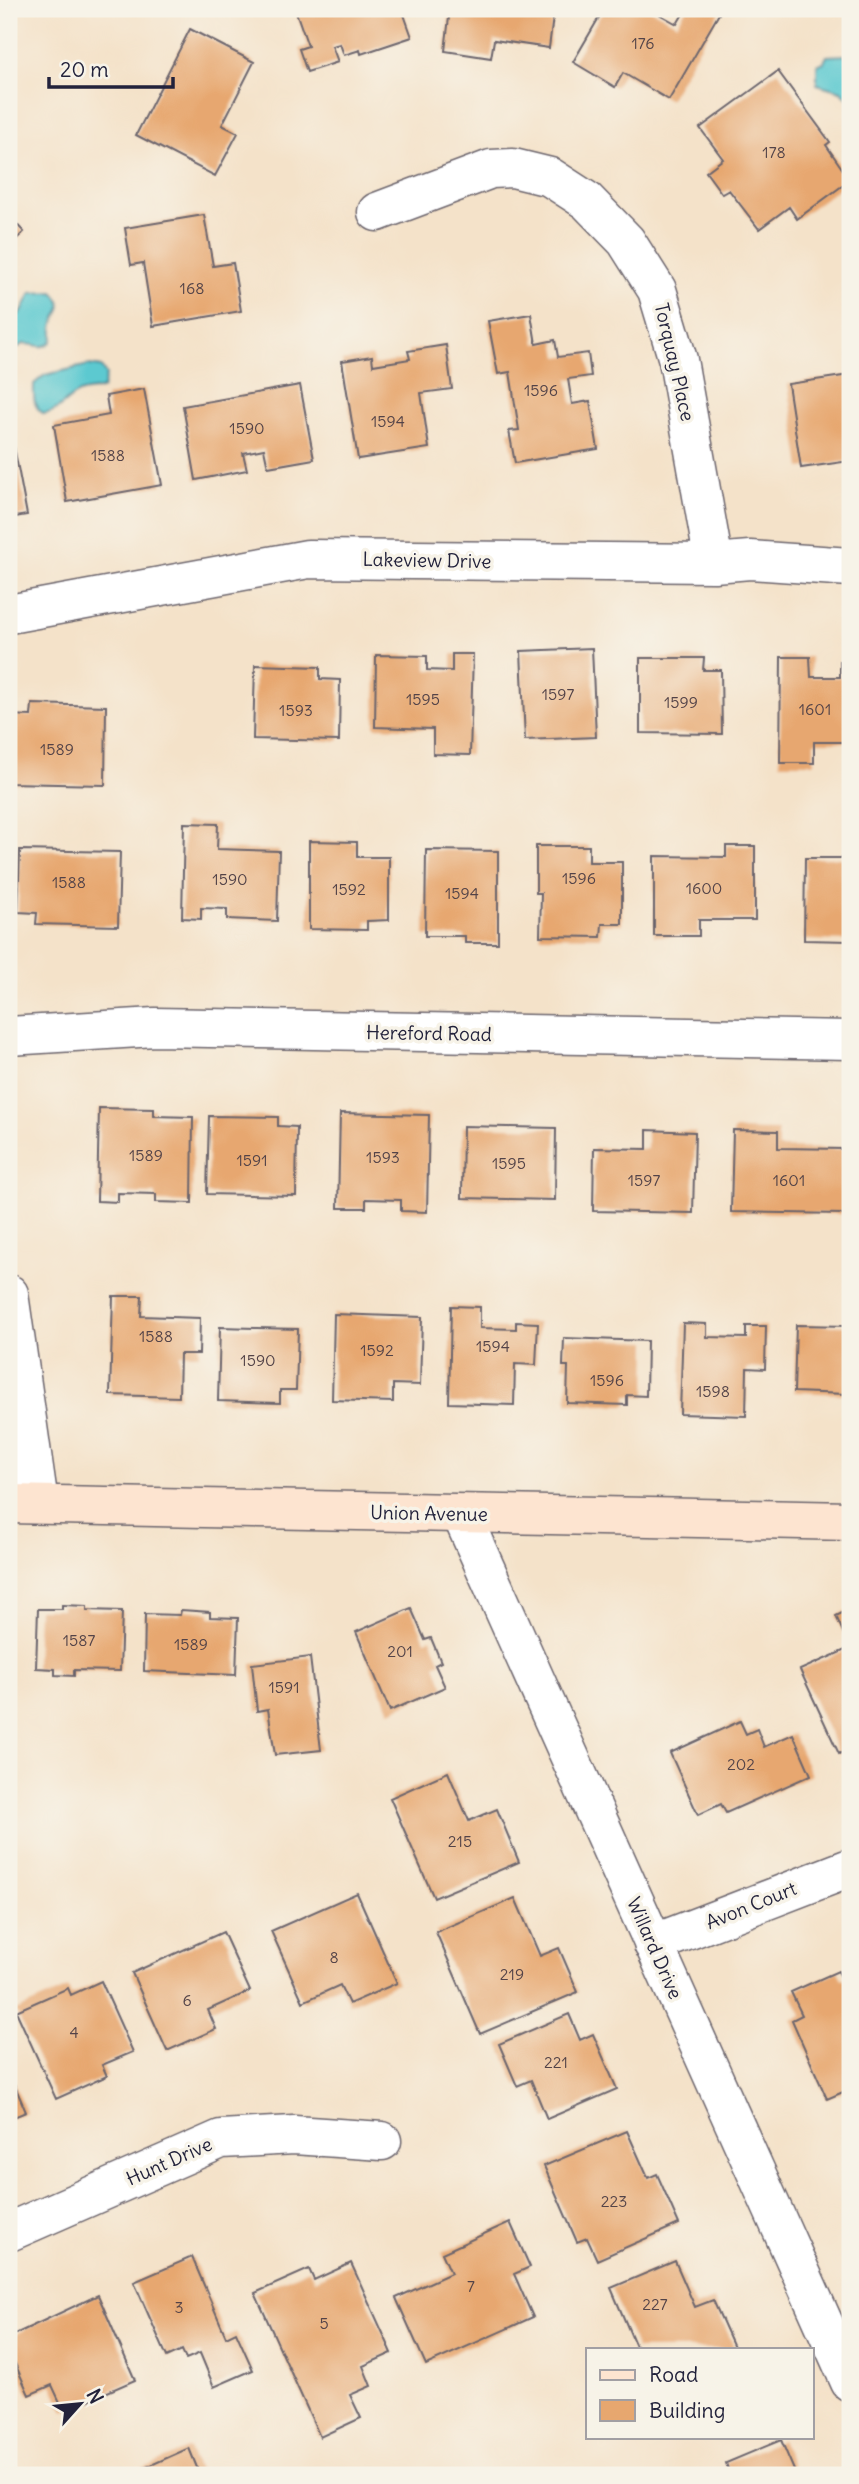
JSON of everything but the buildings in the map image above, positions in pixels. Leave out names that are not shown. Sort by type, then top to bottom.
[{"type":"main road","name":"Union Avenue","points":[[24,1504],[850,1521]]},
{"type":"street","name":"Torquay Place","points":[[377,212],[491,169],[513,168],[550,177],[587,201],[626,240],[657,290],[678,360],[714,563]]},
{"type":"street","name":"Lakeview Drive","points":[[9,614],[307,559],[714,563],[750,560],[850,567]]},
{"type":"street","name":"Hereford Road","points":[[9,1036],[155,1027],[850,1040]]},
{"type":"street","points":[[9,1294],[24,1504]]},
{"type":"street","name":"Willard Drive","points":[[461,1514],[850,2382]]},
{"type":"street","name":"Avon Court","points":[[653,1944],[850,1868]]},
{"type":"street","name":"Hunt Drive","points":[[9,2232],[221,2139],[294,2135],[382,2141]]},
{"type":"water","points":[[847,55],[850,61],[850,100],[841,91],[817,84],[817,65],[824,62],[827,56]]},
{"type":"water","points":[[53,292],[61,306],[54,322],[52,341],[44,346],[23,344],[9,350],[9,321],[22,312],[31,293]]},
{"type":"water","points":[[89,365],[101,367],[106,375],[103,388],[79,393],[59,408],[44,414],[37,408],[34,401],[34,384],[45,375]]}]
